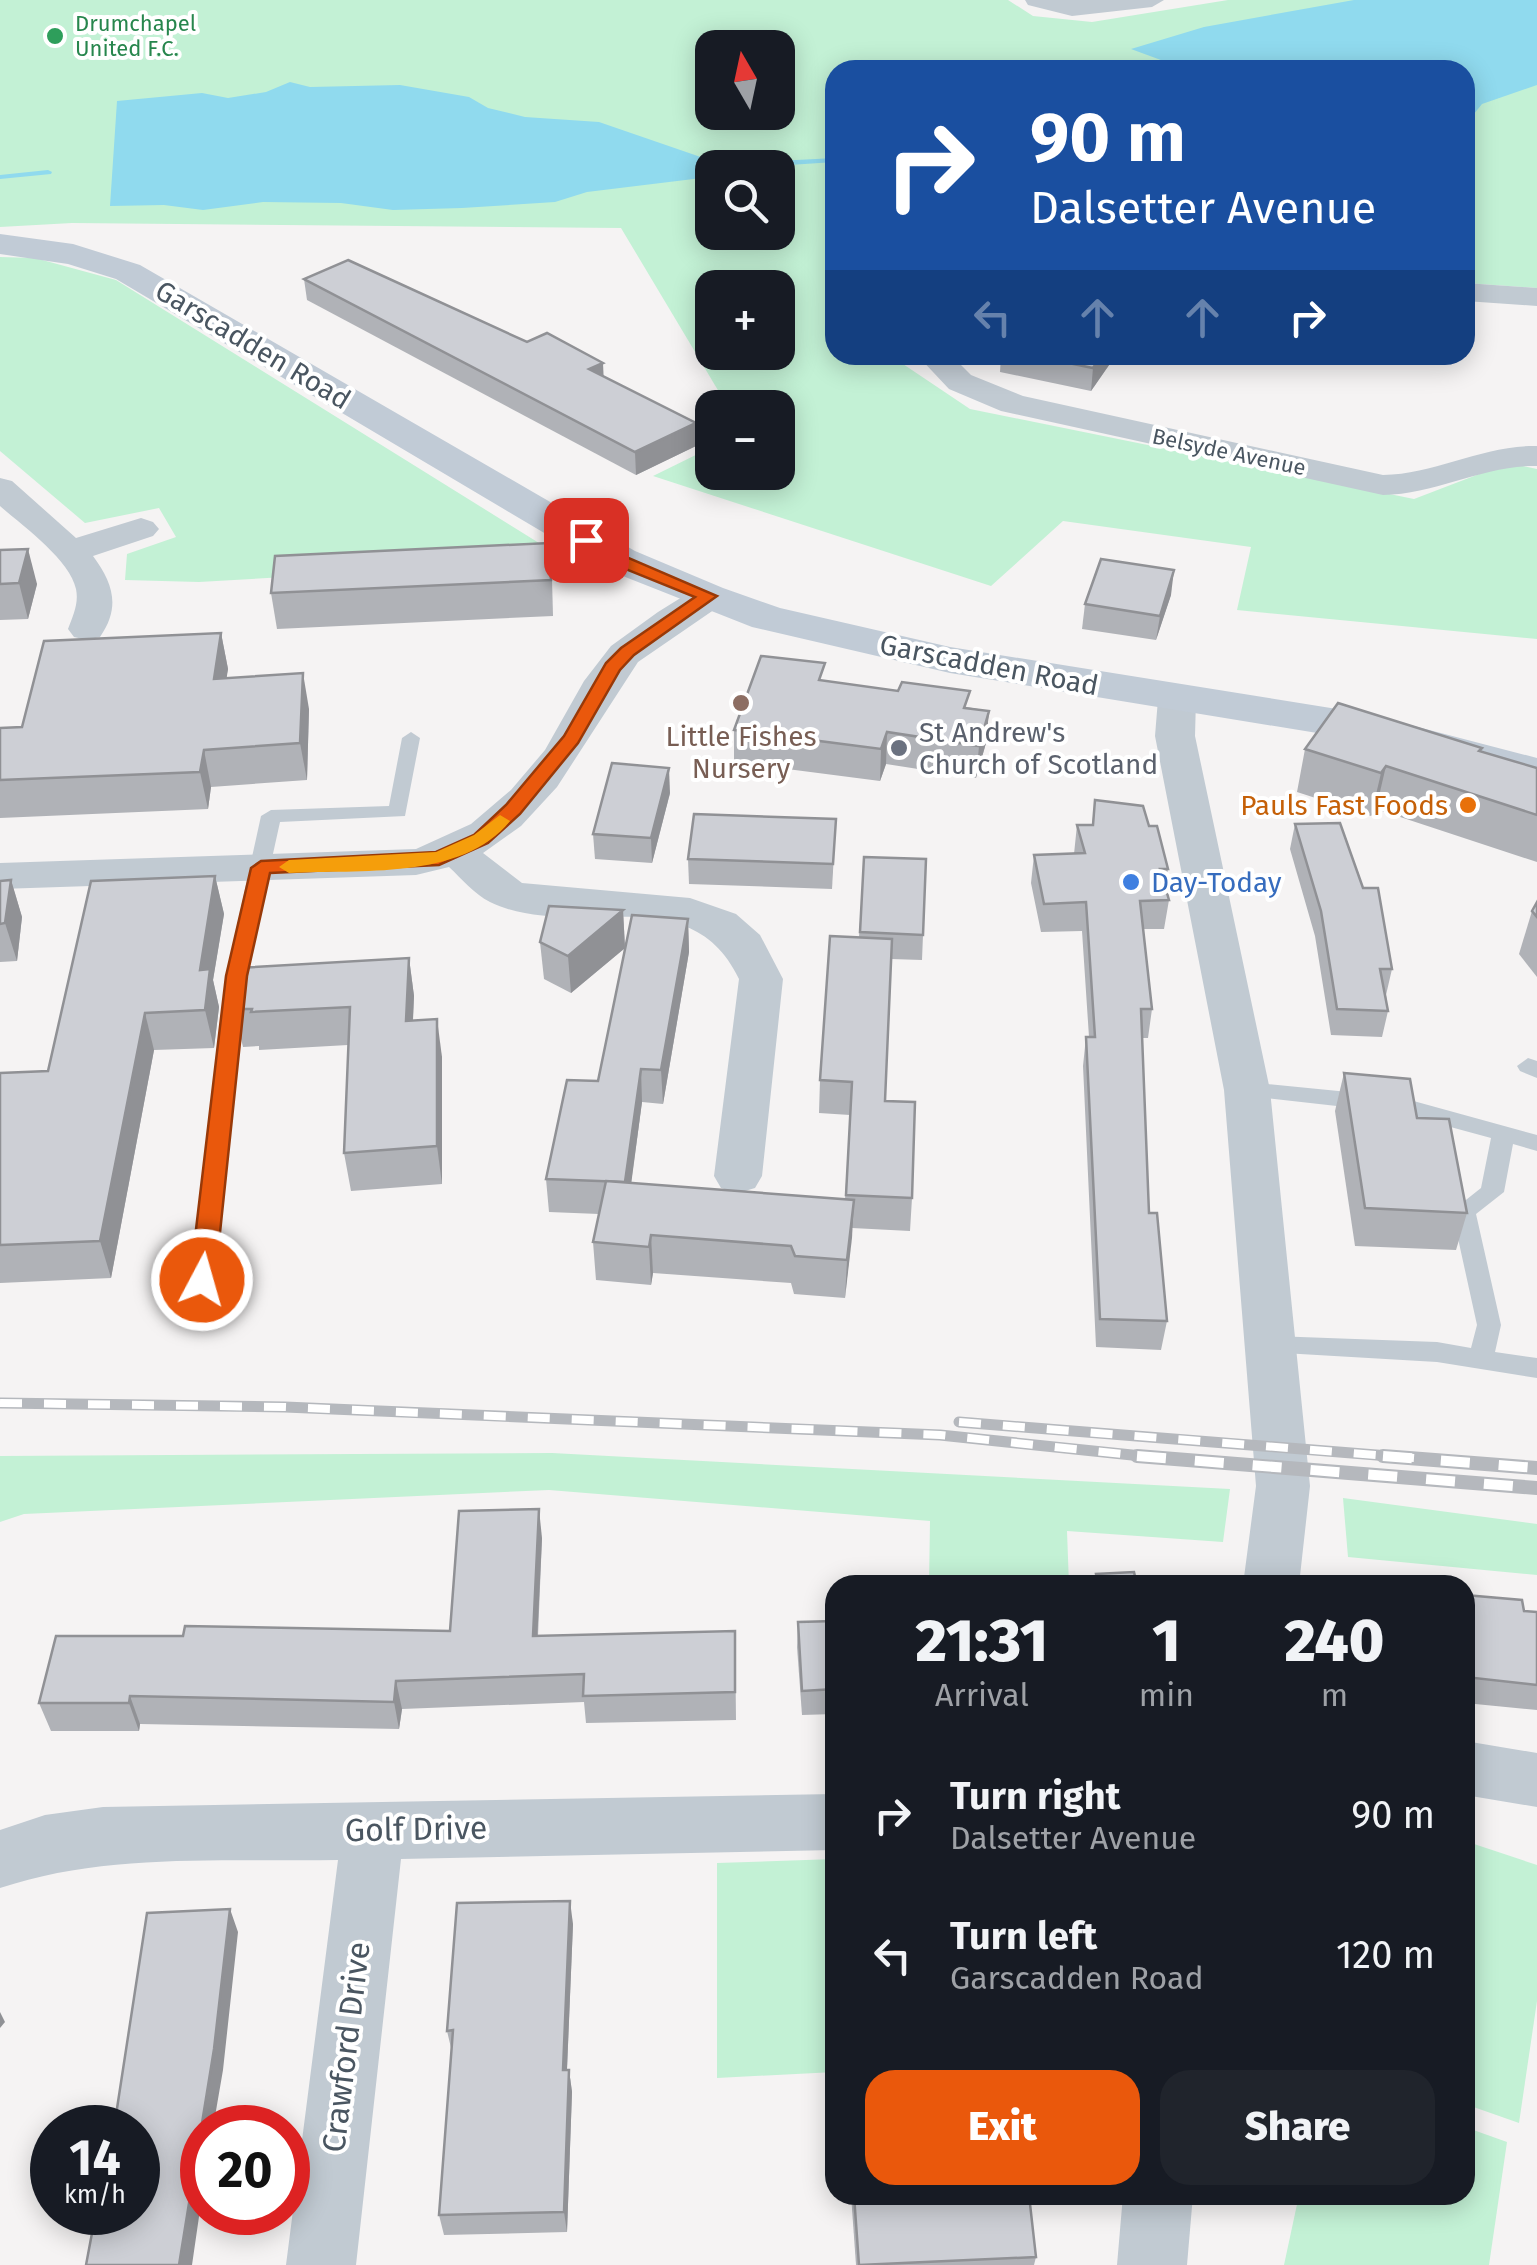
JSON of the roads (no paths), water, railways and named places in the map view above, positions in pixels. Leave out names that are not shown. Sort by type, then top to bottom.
[{"type":"street","points":[[1037,0],[1072,9],[1152,0]]},
{"type":"street","name":"Garscadden Road","points":[[0,244],[73,254],[128,272],[620,560],[767,618],[842,636],[1177,699],[1368,728],[1537,772]]},
{"type":"street","points":[[1475,293],[1537,296]]},
{"type":"street","name":"Belsyde Avenue","points":[[944,365],[960,382],[1013,404],[1383,485],[1422,484],[1508,455],[1537,456]]},
{"type":"street","points":[[0,488],[68,552],[96,588],[87,628]]},
{"type":"street","points":[[68,552],[141,528]]},
{"type":"street","points":[[0,876],[416,862],[458,852],[481,839],[513,810],[554,762],[613,667],[627,652],[708,596]]},
{"type":"street","points":[[1177,699],[1175,736],[1247,1090],[1283,1486],[1272,1575]]},
{"type":"street","points":[[458,852],[509,894],[543,901],[675,908],[708,916],[738,934],[755,958],[761,979],[738,1176]]},
{"type":"street","points":[[1475,1770],[1537,1780]]},
{"type":"street","name":"Golf Drive","points":[[0,1858],[46,1844],[103,1836],[825,1822]]},
{"type":"street","name":"Crawford Drive","points":[[321,2265],[373,1830]]},
{"type":"street","points":[[1152,2265],[1157,2205]]},
{"type":"lane","points":[[202,1280],[236,976],[272,816],[398,812],[411,738]]},
{"type":"lane","points":[[1247,1090],[1398,1105],[1537,1142]]},
{"type":"lane","points":[[1481,1359],[1489,1325],[1464,1211],[1492,1192],[1504,1132]]},
{"type":"lane","points":[[1273,1345],[1437,1352],[1537,1368]]},
{"type":"water","points":[[1354,0],[1537,0],[1537,85],[1482,104],[1475,113],[1475,60],[1161,60],[1131,49],[1204,27]]},
{"type":"water","points":[[290,82],[310,87],[400,85],[469,97],[488,108],[525,117],[599,122],[695,155],[695,179],[587,192],[555,202],[462,208],[393,210],[341,203],[263,202],[203,210],[164,205],[110,206],[117,101],[202,93],[228,98],[266,92]]},
{"type":"waterway","points":[[795,162],[825,161]]},
{"type":"waterway","points":[[0,177],[48,172]]},
{"type":"railway","points":[[0,1403],[285,1407],[940,1435],[1158,1458]]},
{"type":"railway","points":[[959,1422],[1414,1458]]},
{"type":"railway","points":[[1137,1456],[1158,1458]]},
{"type":"railway","points":[[1383,1456],[1537,1468]]},
{"type":"railway","points":[[1158,1458],[1537,1488]]},
{"type":"place","name":"Drumchapel United F.C.","points":[[55,36]]},
{"type":"place","name":"Little Fishes Nursery","points":[[741,703]]},
{"type":"place","name":"St Andrew's Church of Scotland","points":[[899,748]]},
{"type":"place","name":"Pauls Fast Foods","points":[[1468,805]]},
{"type":"place","name":"Day-Today","points":[[1131,882]]}]
